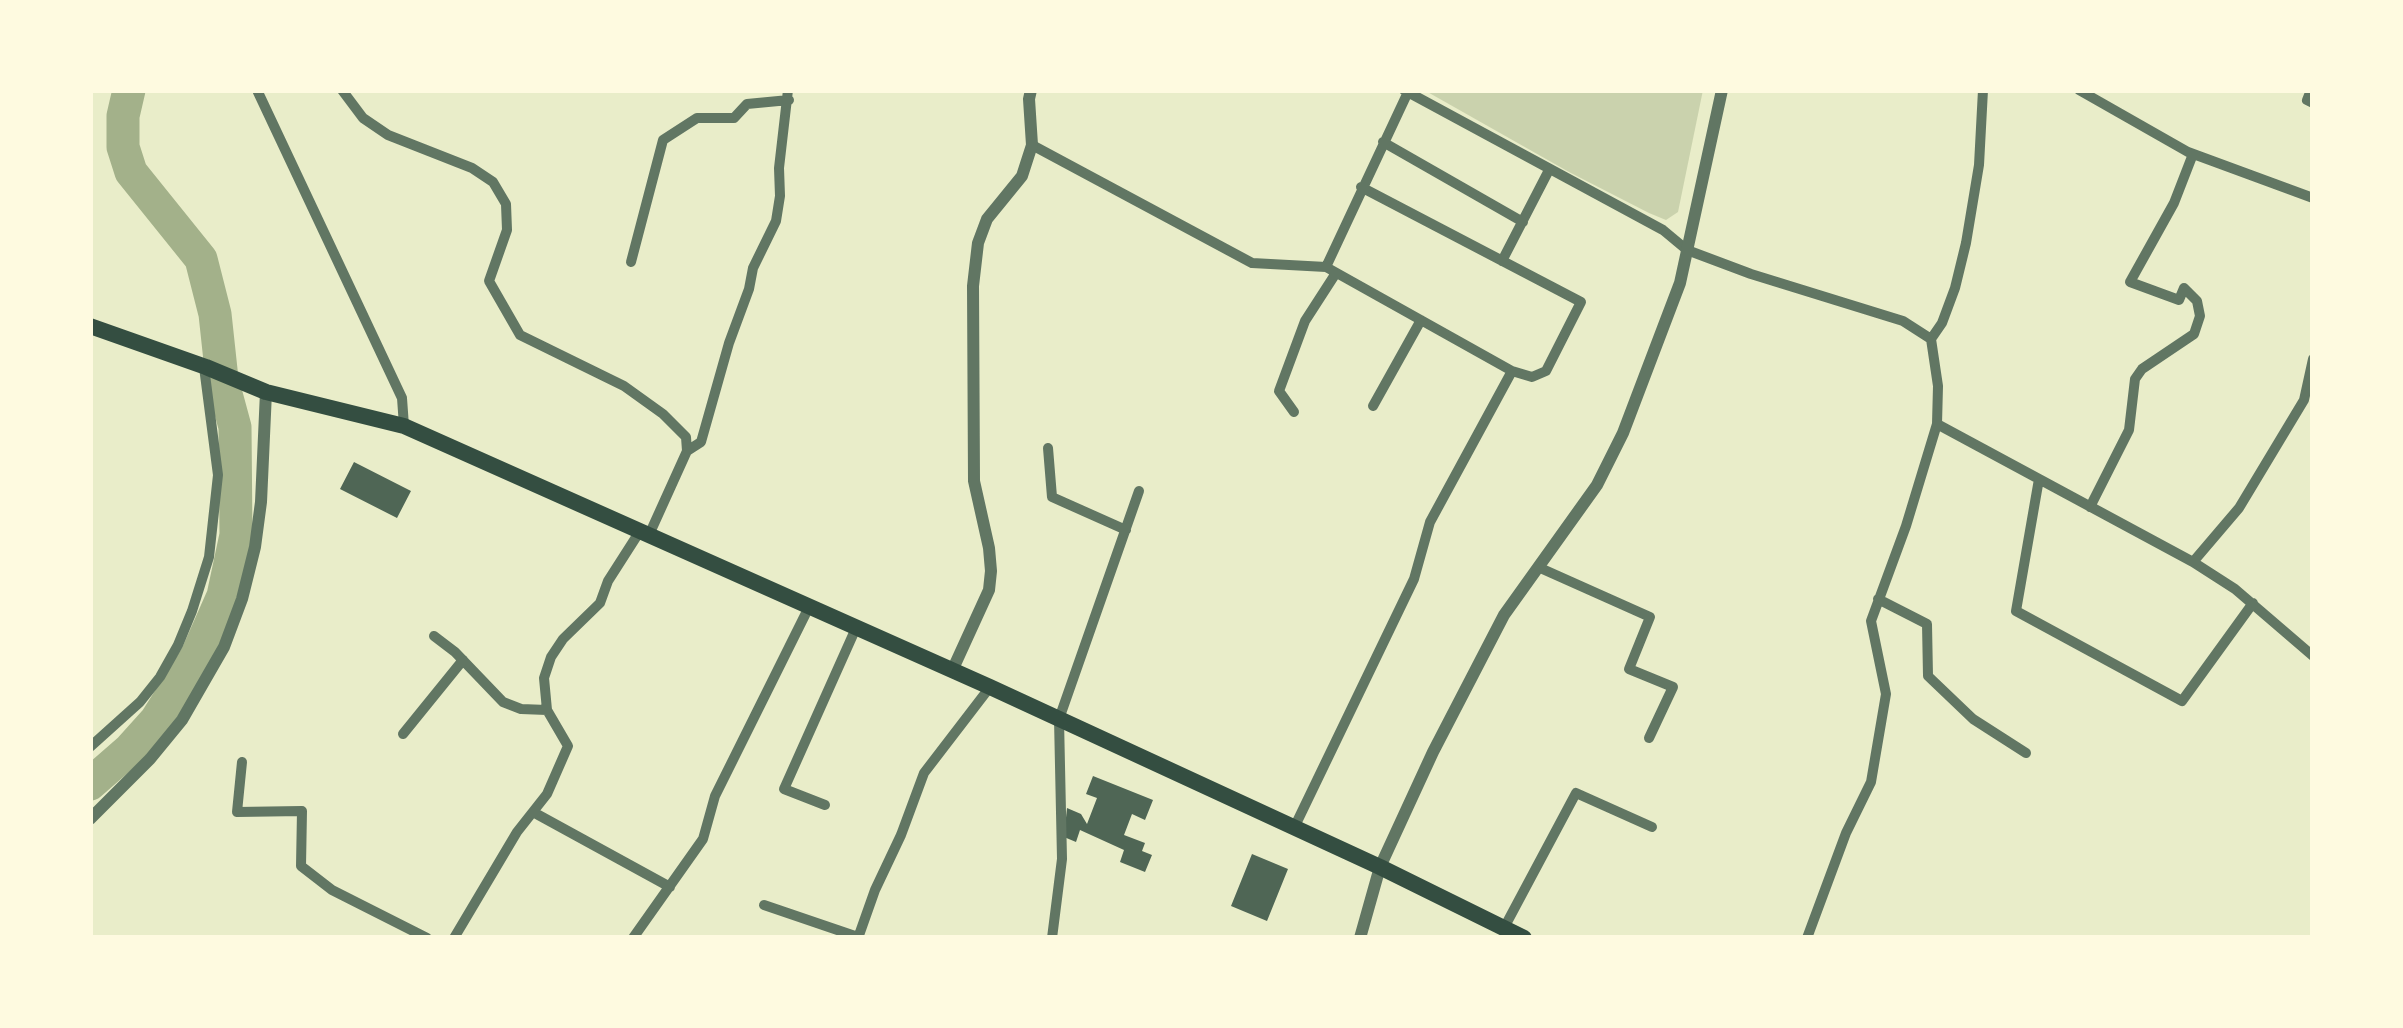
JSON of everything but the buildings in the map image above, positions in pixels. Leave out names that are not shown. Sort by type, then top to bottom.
[{"type":"main road","points":[[90,326],[265,392],[404,426],[1059,719],[1524,938]]},
{"type":"street","points":[[257,90],[403,398],[404,426]]},
{"type":"street","points":[[342,90],[363,118],[388,135],[472,168],[494,182],[506,204],[507,230],[489,281],[520,335],[624,386],[686,437],[688,451]]},
{"type":"street","points":[[952,671],[988,590],[991,571],[974,481],[973,286],[978,243],[987,219],[1022,176],[1032,145],[1031,90]]},
{"type":"street","points":[[1360,938],[1380,867],[1504,615],[1597,485],[1623,433],[1680,283],[1722,90]]},
{"type":"street","points":[[1807,938],[1846,833],[1871,782],[1886,694],[1871,621],[1937,424],[1938,386],[1931,339],[1942,323],[1966,243],[1983,90]]},
{"type":"street","points":[[2079,90],[2096,94],[2193,154],[2312,194]]},
{"type":"street","points":[[2311,90],[2307,100],[2313,104]]},
{"type":"street","points":[[1294,412],[1279,391],[1361,187],[1406,91],[1663,230],[1687,250],[1903,321],[1931,339]]},
{"type":"street","points":[[454,938],[517,832],[547,794],[568,746],[547,710],[544,679],[551,657],[600,603],[608,581],[645,533],[688,451],[701,442],[753,268],[776,221],[789,95],[748,104],[734,118],[697,118],[663,140],[631,262]]},
{"type":"street","points":[[1383,142],[1522,222]]},
{"type":"street","points":[[1032,145],[1252,263],[1331,270],[1512,371],[1532,377],[1546,371],[1581,302],[1361,187]]},
{"type":"street","points":[[2090,507],[2129,430],[2135,379],[2142,369],[2194,334],[2200,316],[2198,301],[2184,288],[2179,300],[2130,282],[2174,202],[2193,154]]},
{"type":"street","points":[[1502,261],[1549,170]]},
{"type":"street","points":[[1372,406],[1421,320]]},
{"type":"street","points":[[2193,562],[2239,508],[2304,400],[2313,359]]},
{"type":"street","points":[[90,747],[160,677],[178,645],[203,575],[215,520],[218,475],[205,367]]},
{"type":"street","points":[[1294,827],[1414,579],[1430,522],[1512,371]]},
{"type":"street","points":[[90,819],[182,720],[224,646],[255,547],[265,392]]},
{"type":"street","points":[[1937,424],[2193,562],[2252,603],[2313,656]]},
{"type":"street","points":[[1048,448],[1052,497],[1126,530]]},
{"type":"street","points":[[2039,479],[2016,610],[2182,701],[2252,603]]},
{"type":"street","points":[[1052,938],[1062,859],[1059,719],[1139,491]]},
{"type":"street","points":[[1538,567],[1650,617],[1629,669],[1673,687],[1649,738]]},
{"type":"street","points":[[1879,599],[1927,624],[1928,676],[1973,719],[2026,753]]},
{"type":"street","points":[[633,938],[703,839],[715,796],[809,607]]},
{"type":"street","points":[[825,805],[784,789],[856,628]]},
{"type":"street","points":[[434,636],[503,702],[521,709],[547,710]]},
{"type":"street","points":[[403,734],[463,660]]},
{"type":"street","points":[[764,905],[858,938],[924,773],[990,688]]},
{"type":"street","points":[[242,762],[237,812],[302,811],[301,866],[332,890],[427,938]]},
{"type":"street","points":[[1504,928],[1576,793],[1652,827]]},
{"type":"street","points":[[533,812],[670,887]]},
{"type":"green space","points":[[1424,90],[1703,90],[1678,212],[1666,220],[1649,213]]},
{"type":"waterway","points":[[90,784],[156,720],[197,655],[223,596],[236,535],[235,427],[222,379],[215,314],[201,259],[131,172],[123,147],[129,90]]}]
